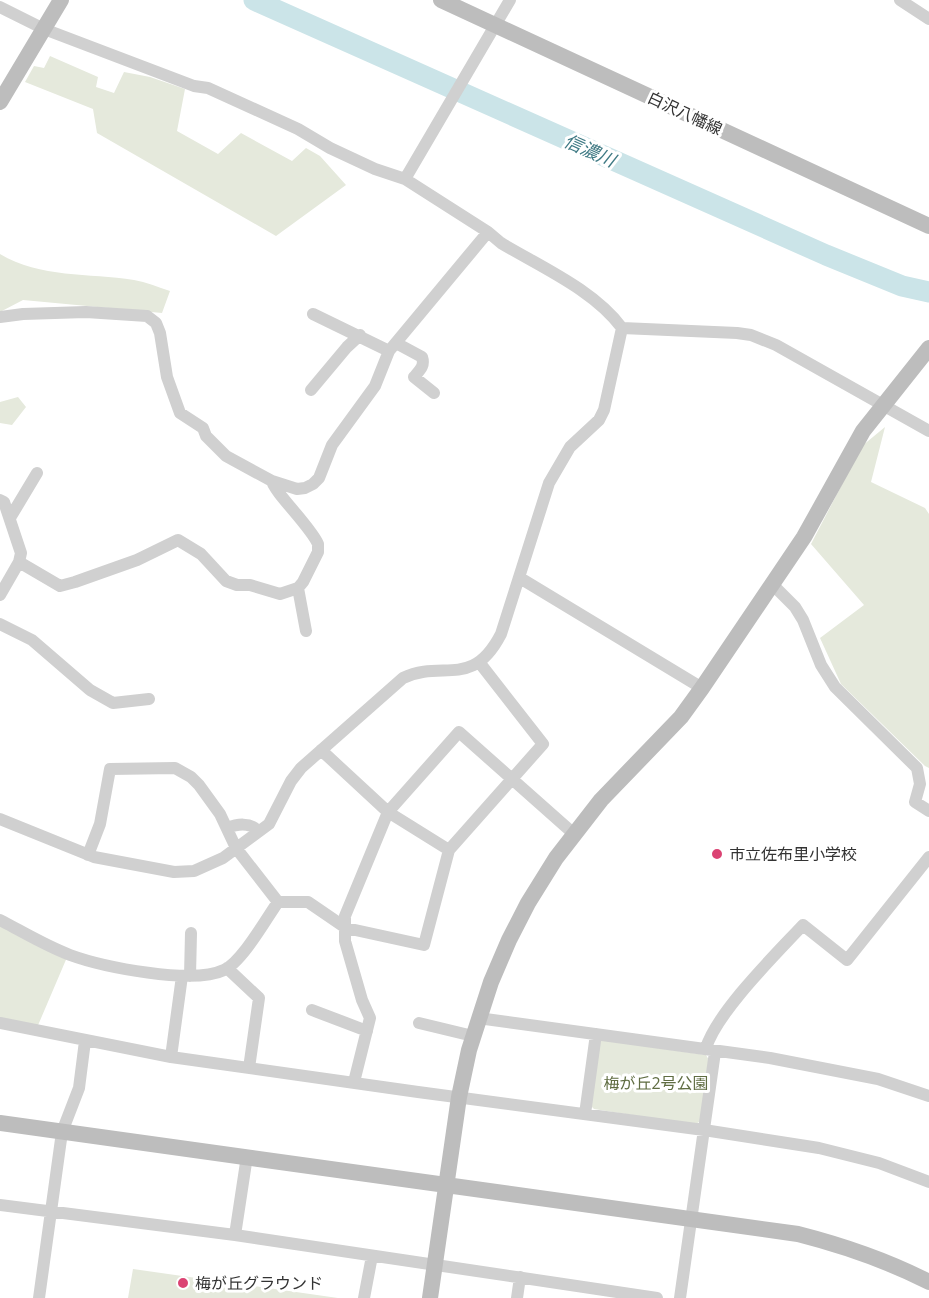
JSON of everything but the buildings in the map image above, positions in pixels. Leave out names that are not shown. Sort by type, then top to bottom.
[{"type":"street","points":[[0,102],[61,0]]},
{"type":"street","name":"白沢八幡線","points":[[441,0],[929,226]]},
{"type":"street","points":[[405,179],[510,0]]},
{"type":"street","points":[[900,0],[929,19]]},
{"type":"street","points":[[0,7],[45,28],[194,86],[208,88],[298,129],[330,148],[375,169],[405,179],[488,232],[501,243],[596,299],[610,311],[622,328],[600,420],[570,447],[549,483],[501,634],[479,662],[467,669],[416,672],[403,678],[301,768],[291,781],[269,824],[209,866],[194,871],[174,872],[110,861],[88,855],[0,819]]},
{"type":"street","points":[[0,317],[86,312],[147,316],[156,323],[160,333],[167,377],[180,413],[203,428],[206,436],[226,456],[272,481],[297,489],[305,488],[319,478],[332,445],[375,386],[392,347],[488,232]]},
{"type":"street","points":[[313,314],[360,336],[422,357],[423,366],[414,377],[434,393]]},
{"type":"street","points":[[622,328],[751,335],[776,345],[929,431]]},
{"type":"street","points":[[310,390],[347,347],[360,336]]},
{"type":"street","points":[[429,1298],[459,1097],[473,1035],[491,982],[524,913],[556,858],[574,834],[601,800],[681,717],[702,688],[804,537],[858,440],[929,348]]},
{"type":"street","points":[[10,518],[37,473]]},
{"type":"street","points":[[19,562],[60,586],[137,560],[178,540],[201,554],[226,581],[280,594],[298,588],[303,582],[318,552],[318,544],[272,481]]},
{"type":"street","points":[[0,500],[4,502],[21,553],[19,562],[0,595]]},
{"type":"street","points":[[520,578],[702,688]]},
{"type":"street","points":[[773,585],[803,620],[821,665],[835,687],[916,768],[920,783],[915,802],[929,812]]},
{"type":"street","points":[[298,588],[306,631]]},
{"type":"street","points":[[0,624],[32,640],[90,690],[113,704],[149,699]]},
{"type":"street","points":[[278,902],[308,902],[344,926],[424,945],[450,850],[543,744],[479,662]]},
{"type":"street","points":[[354,1082],[370,1018],[359,990],[345,941],[345,916],[388,812],[459,732],[574,834]]},
{"type":"street","points":[[321,750],[388,812],[450,850]]},
{"type":"street","points":[[88,855],[100,824],[110,769],[175,768],[199,785],[227,828],[236,848],[278,902]]},
{"type":"street","points":[[227,828],[239,824],[249,825],[258,831]]},
{"type":"street","points":[[680,1298],[704,1130],[709,1038],[729,1009],[803,925],[847,960],[929,857]]},
{"type":"street","points":[[0,920],[68,955],[93,963],[186,976],[205,975],[227,968],[241,955],[278,902]]},
{"type":"street","points":[[171,1057],[186,976],[191,933]]},
{"type":"street","points":[[227,968],[259,998],[249,1068]]},
{"type":"street","points":[[312,1010],[367,1031]]},
{"type":"street","points":[[478,1018],[770,1058],[878,1079],[929,1096]]},
{"type":"street","points":[[0,1023],[171,1057],[704,1130],[819,1148],[879,1163],[929,1182]]},
{"type":"street","points":[[419,1023],[473,1035]]},
{"type":"street","points":[[585,1114],[596,1034]]},
{"type":"street","points":[[39,1298],[62,1132],[79,1088],[85,1041]]},
{"type":"street","points":[[0,1123],[798,1233],[894,1264],[929,1282]]},
{"type":"street","points":[[235,1235],[247,1156]]},
{"type":"street","points":[[0,1205],[235,1235],[434,1264],[520,1277],[599,1294],[657,1298]]},
{"type":"street","points":[[364,1298],[372,1256]]},
{"type":"street","points":[[517,1298],[520,1277]]},
{"type":"green space","points":[[50,56],[98,77],[96,87],[114,93],[124,72],[150,77],[185,89],[177,131],[218,154],[241,133],[292,161],[306,148],[320,156],[346,185],[276,236],[97,133],[93,109],[25,82],[34,66],[44,68]]},
{"type":"green space","points":[[0,254],[15,262],[48,271],[134,280],[170,291],[162,313],[23,300],[0,312]]},
{"type":"green space","points":[[18,397],[26,407],[12,425],[0,423],[0,402]]},
{"type":"green space","points":[[885,427],[871,482],[925,508],[929,514],[929,768],[841,684],[820,638],[864,605],[811,544],[862,446]]},
{"type":"green space","points":[[0,920],[68,955],[36,1030],[0,1023]]},
{"type":"green space","name":"梅が丘2号公園","points":[[602,1040],[706,1055],[709,1060],[700,1121],[695,1125],[594,1109],[590,1105],[598,1044]]},
{"type":"green space","name":"梅が丘グラウンド","points":[[133,1269],[338,1298],[128,1298]]},
{"type":"waterway","name":"信濃川","points":[[254,0],[826,255],[902,286],[929,292]]},
{"type":"place","name":"市立佐布里小学校","points":[[717,854]]},
{"type":"place","name":"梅が丘グラウンド","points":[[183,1283]]}]
